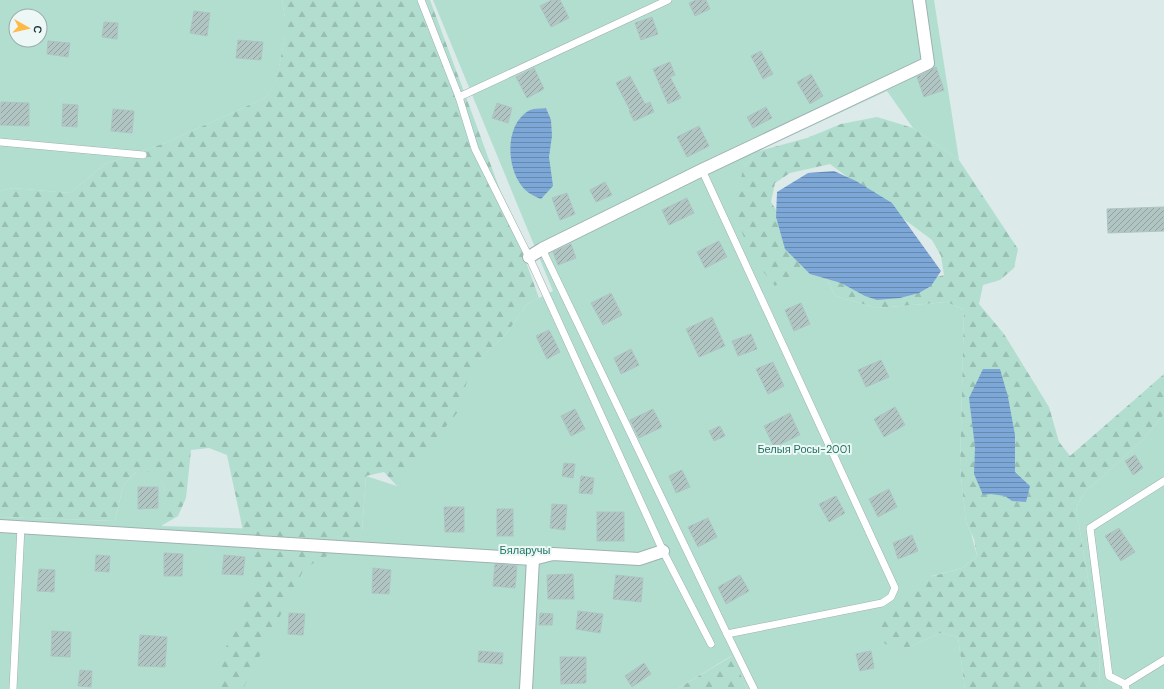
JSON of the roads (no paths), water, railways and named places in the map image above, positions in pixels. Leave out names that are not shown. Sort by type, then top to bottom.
[{"type":"street","points":[[529,257],[542,249],[702,170],[928,63],[919,0]]},
{"type":"street","points":[[0,526],[533,559],[553,554],[639,558],[663,551]]},
{"type":"street","points":[[526,689],[533,559]]},
{"type":"lane","points":[[421,0],[459,97],[475,149],[529,257],[663,551],[711,644]]},
{"type":"lane","points":[[459,97],[668,0]]},
{"type":"lane","points":[[0,142],[143,155]]},
{"type":"lane","points":[[702,170],[895,588],[891,597],[882,603],[727,634]]},
{"type":"lane","points":[[542,249],[754,689]]},
{"type":"lane","points":[[1164,481],[1090,528],[1109,676],[1125,687],[1164,660]]},
{"type":"lane","points":[[13,689],[21,527]]},
{"type":"water","points":[[546,108],[551,120],[552,136],[549,157],[553,186],[541,199],[525,190],[516,177],[510,145],[516,124],[522,116],[530,110]]},
{"type":"water","points":[[834,171],[856,181],[892,203],[941,271],[931,286],[919,293],[900,298],[877,300],[865,296],[841,283],[810,274],[785,249],[776,217],[777,192],[808,173]]},
{"type":"water","points":[[983,369],[1000,369],[1008,397],[1015,435],[1015,472],[1030,486],[1026,502],[1012,501],[1005,496],[991,494],[983,495],[974,474],[975,447],[969,398]]},
{"type":"park label","name":"Белыя Росы-2001","points":[[804,449]]},
{"type":"park label","name":"Бяларучы","points":[[525,550]]}]
